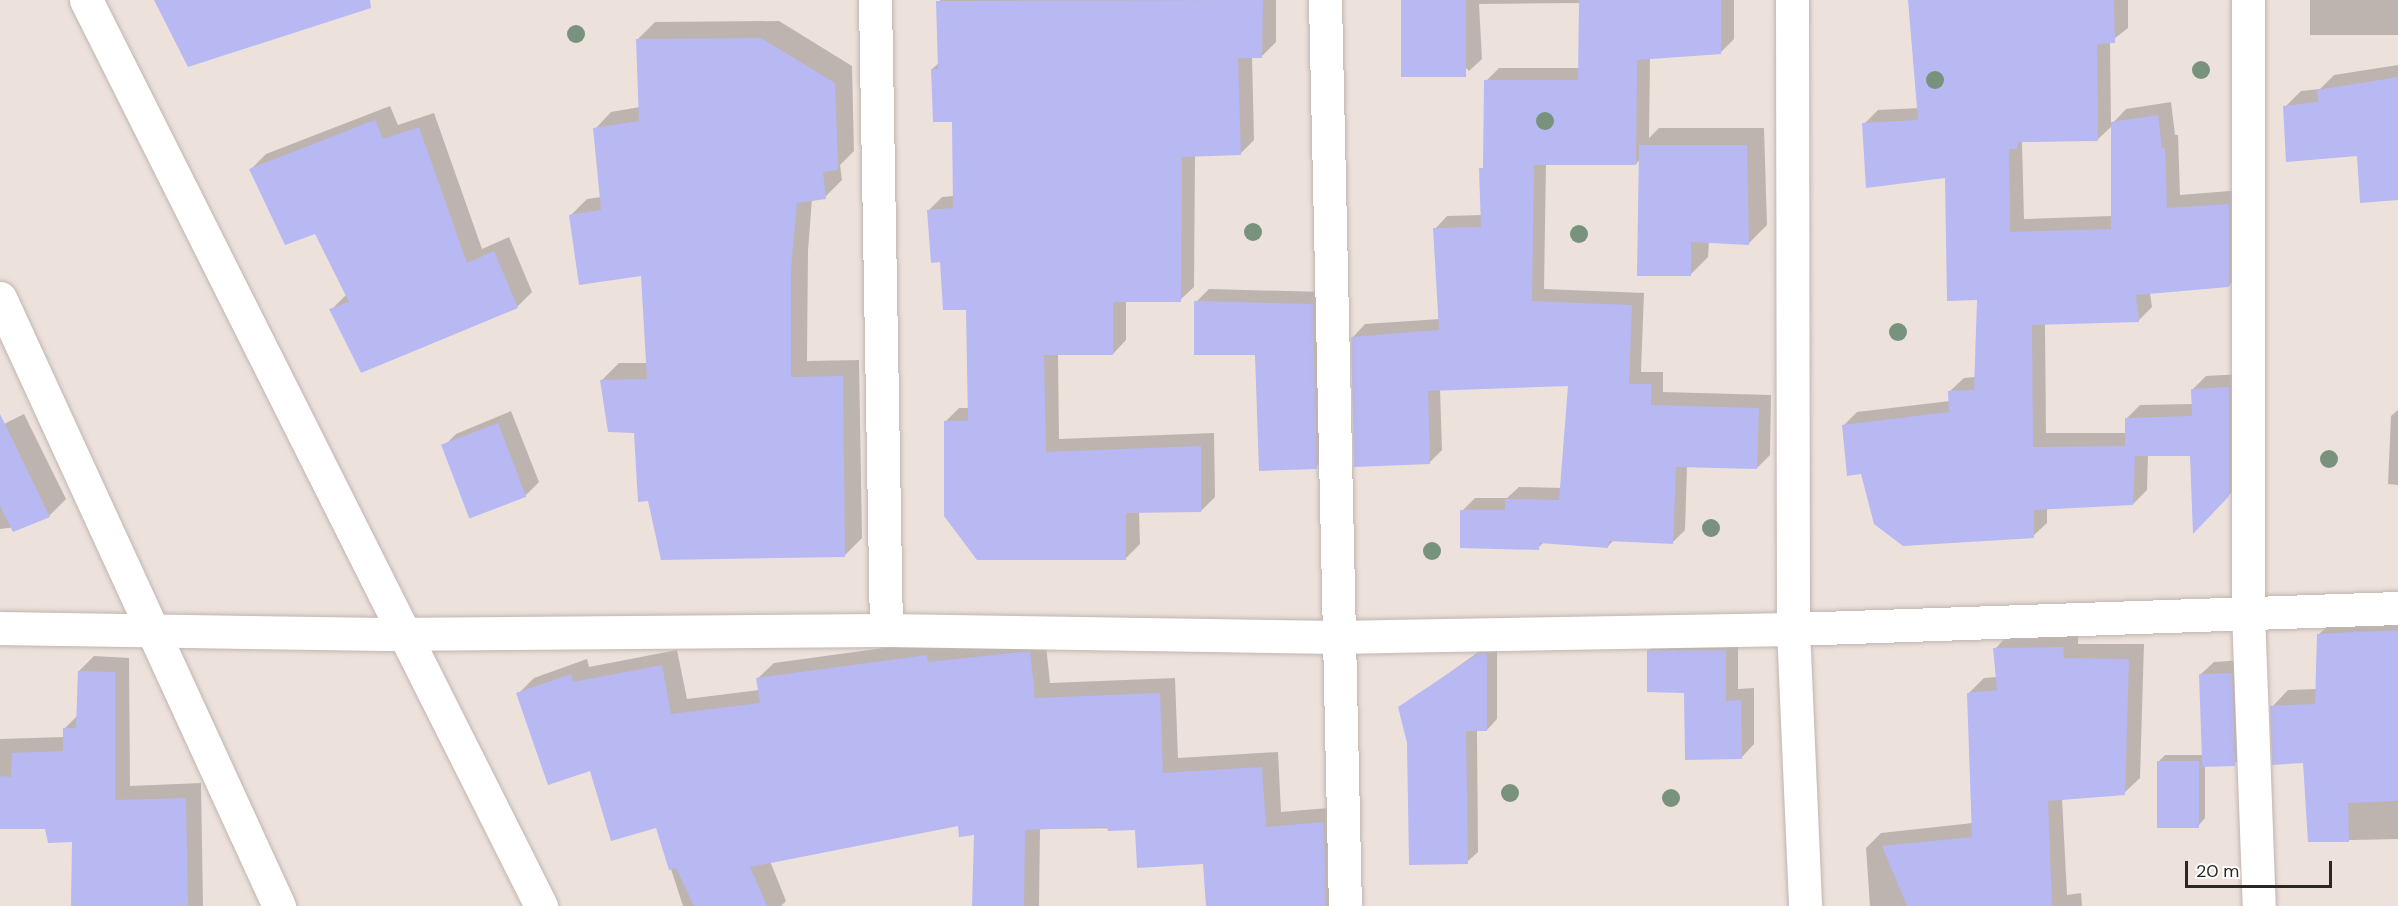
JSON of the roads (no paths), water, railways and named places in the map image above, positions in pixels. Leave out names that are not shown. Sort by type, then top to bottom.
[{"type":"street","points":[[86,0],[541,906]]},
{"type":"street","points":[[875,0],[886,630]]},
{"type":"street","points":[[1325,0],[1337,637],[1345,906]]},
{"type":"street","points":[[1792,0],[1793,629],[1805,906]]},
{"type":"street","points":[[2248,0],[2248,612],[2259,906]]},
{"type":"street","points":[[0,298],[279,906]]},
{"type":"street","points":[[0,628],[150,628],[405,633],[886,630],[1337,637],[1793,629],[2398,608]]}]
